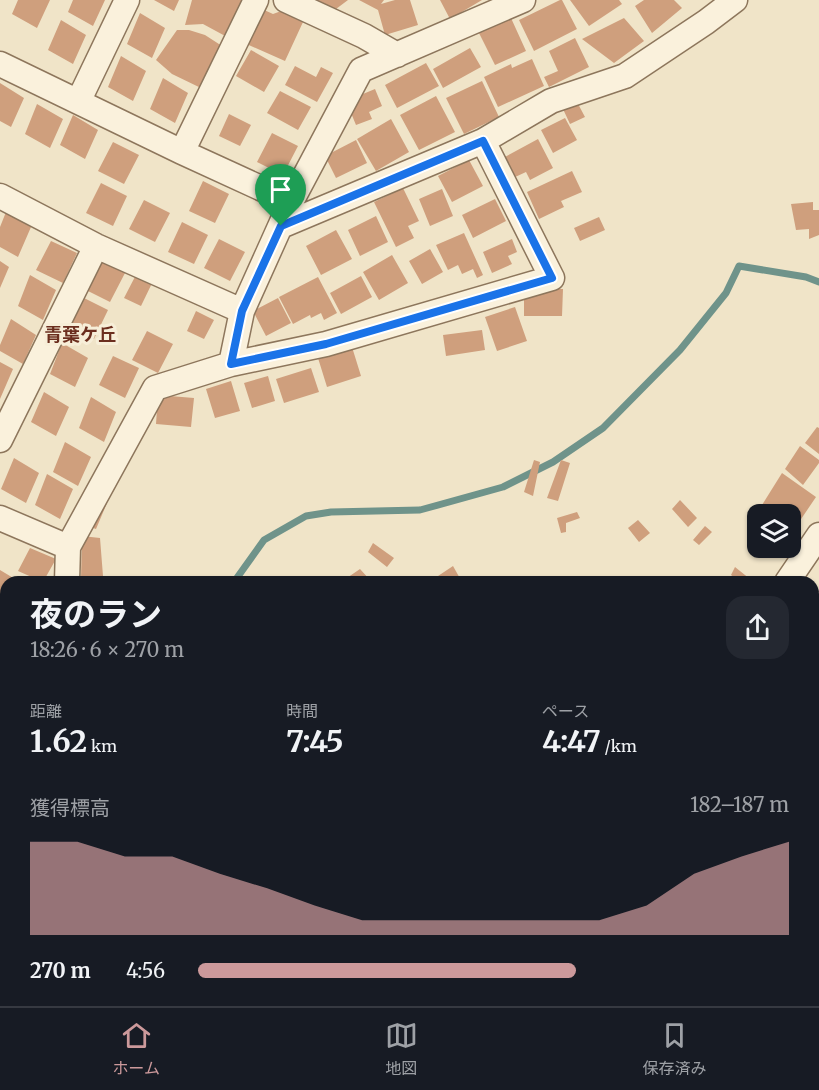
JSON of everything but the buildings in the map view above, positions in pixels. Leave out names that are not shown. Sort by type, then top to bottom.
[{"type":"street","points":[[79,100],[126,0]]},
{"type":"street","points":[[182,152],[256,0]]},
{"type":"street","points":[[286,0],[364,36],[397,55]]},
{"type":"street","points":[[231,364],[242,311],[291,202],[361,70],[523,0]]},
{"type":"street","points":[[281,226],[483,141],[551,101],[625,76],[735,0]]},
{"type":"street","points":[[0,64],[291,202]]},
{"type":"street","points":[[66,576],[68,547],[155,388],[231,364],[326,344],[552,278],[483,141]]},
{"type":"street","points":[[0,196],[96,246],[242,311]]},
{"type":"street","points":[[0,440],[96,246]]},
{"type":"street","points":[[0,518],[68,547]]},
{"type":"street","points":[[791,576],[819,536]]},
{"type":"waterway","points":[[238,576],[264,540],[306,516],[331,512],[420,510],[503,487],[553,462],[603,428],[680,350],[726,293],[739,266],[806,277],[819,282]]},
{"type":"district","name":"青葉ケ丘","points":[[80,334]]},
{"type":"route","points":[[483,141],[552,278],[326,344],[231,364],[242,311],[281,226],[483,141]]}]
